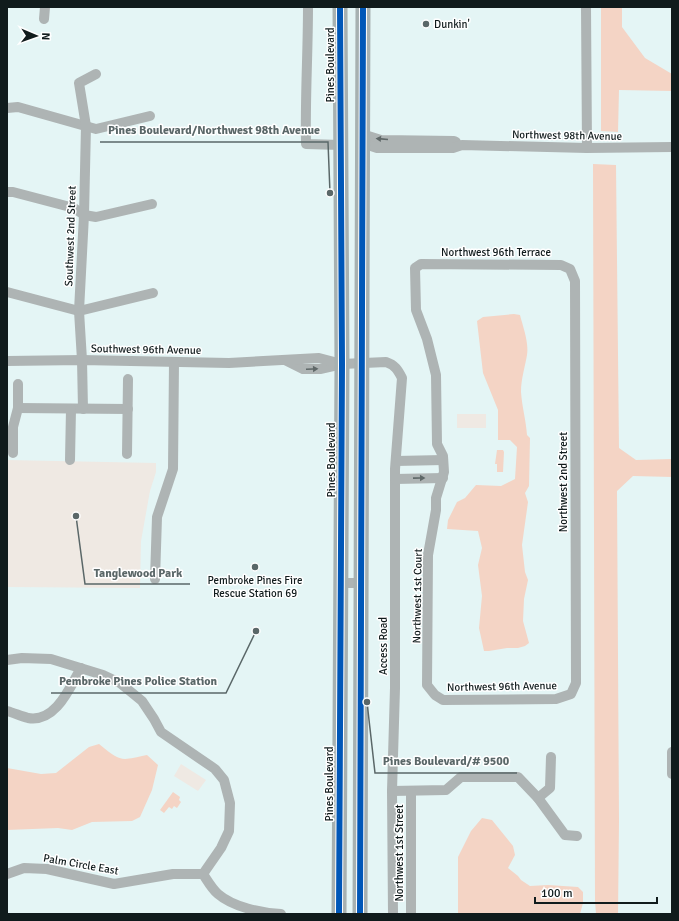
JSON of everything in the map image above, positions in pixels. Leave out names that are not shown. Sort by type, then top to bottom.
[{"type":"highway","name":"Pines Boulevard","points":[[339,914],[342,364],[340,7]]},
{"type":"highway","points":[[345,7],[350,40],[350,121],[353,135],[356,140],[362,139]]},
{"type":"highway","points":[[360,914],[362,363],[361,11]]},
{"type":"highway","points":[[341,145],[349,149],[353,158],[354,218],[362,251]]},
{"type":"street","points":[[44,19],[45,7]]},
{"type":"street","points":[[308,7],[306,144],[341,145]]},
{"type":"street","points":[[586,7],[587,148]]},
{"type":"street","name":"Southwest 2nd Street","points":[[83,409],[79,311],[84,215],[86,126],[79,83],[96,74]]},
{"type":"street","points":[[7,108],[18,107],[96,129],[150,116]]},
{"type":"street","name":"Northwest 98th Avenue","points":[[362,139],[382,148],[453,148],[462,145],[587,148],[672,147]]},
{"type":"street","points":[[7,192],[13,192],[74,208],[84,215],[96,217],[152,204]]},
{"type":"street","name":"Northwest 96th Terrace","points":[[421,264],[561,265],[570,269]]},
{"type":"street","name":"Northwest 1st Court","points":[[421,264],[415,268],[416,310],[427,339],[436,375],[437,444],[443,456],[444,472],[436,498],[436,510],[428,555],[427,685],[430,691]]},
{"type":"street","name":"Northwest 2nd Street","points":[[570,269],[575,281],[576,683],[571,694]]},
{"type":"street","points":[[7,292],[79,311],[153,293]]},
{"type":"street","name":"Southwest 96th Avenue","points":[[7,361],[82,360],[229,363],[284,360],[303,369],[320,369],[342,364],[386,362],[392,364],[397,369],[402,378]]},
{"type":"street","points":[[155,579],[157,517],[173,468],[174,362]]},
{"type":"street","name":"Access Road","points":[[393,914],[392,791],[395,680],[395,478],[402,378]]},
{"type":"street","points":[[127,454],[128,379]]},
{"type":"street","points":[[13,453],[10,427],[18,408],[18,384]]},
{"type":"street","points":[[18,408],[128,409]]},
{"type":"street","points":[[70,460],[71,409]]},
{"type":"street","points":[[396,461],[443,460]]},
{"type":"street","points":[[395,478],[443,478]]},
{"type":"street","points":[[340,583],[361,583]]},
{"type":"street","points":[[7,660],[22,658],[51,659],[103,675],[120,683],[142,701],[161,732],[215,768],[224,780],[230,803],[229,831],[221,848],[202,874],[218,894],[237,905],[264,913],[281,914]]},
{"type":"street","points":[[7,711],[30,718],[46,715],[62,703],[81,668]]},
{"type":"street","name":"Northwest 96th Avenue","points":[[430,691],[443,700],[556,699],[571,694]]},
{"type":"street","points":[[672,752],[672,774]]},
{"type":"street","points":[[538,798],[550,788],[551,757]]},
{"type":"street","points":[[392,791],[446,790],[461,777],[518,776],[538,798],[565,835],[577,836]]},
{"type":"street","name":"Northwest 1st Street","points":[[411,791],[411,914]]},
{"type":"street","name":"Palm Circle East","points":[[7,874],[24,868],[47,869],[114,884],[173,874],[202,874]]},
{"type":"shaded area","points":[[601,7],[622,7],[622,27],[645,58],[672,74],[672,91],[619,90],[618,132],[601,131]]},
{"type":"shaded area","points":[[593,164],[616,165],[619,448],[636,460],[672,459],[672,477],[633,476],[617,491],[619,821],[618,914],[596,914],[595,901]]},
{"type":"shaded area","points":[[514,314],[520,315],[527,345],[527,355],[522,378],[521,392],[527,435],[530,438],[529,486],[525,493],[528,502],[522,545],[525,572],[528,580],[524,599],[523,621],[529,643],[518,648],[484,651],[479,628],[482,596],[478,565],[482,548],[478,531],[447,529],[448,520],[457,502],[465,498],[476,485],[501,486],[515,479],[517,447],[510,440],[498,440],[498,410],[483,373],[477,321],[483,317]]},
{"type":"shaded area","points":[[457,414],[486,414],[486,428],[457,428]]},
{"type":"shaded area","points":[[497,450],[503,450],[504,452],[503,472],[497,472],[497,464],[495,464]]},
{"type":"shaded area","points":[[7,460],[156,463],[156,472],[150,491],[141,541],[140,588],[7,587]]},
{"type":"shaded area","points":[[99,744],[117,757],[126,759],[147,755],[158,765],[152,790],[140,817],[132,821],[92,822],[72,830],[58,828],[7,830],[7,768],[41,774],[56,773],[89,747]]},
{"type":"shaded area","points":[[181,764],[206,780],[198,791],[174,776]]},
{"type":"shaded area","points":[[173,792],[180,797],[179,800],[181,802],[177,808],[174,806],[172,809],[169,807],[164,813],[160,810]]},
{"type":"shaded area","points":[[482,818],[492,820],[513,846],[515,855],[508,868],[521,880],[530,886],[548,885],[578,887],[583,892],[583,903],[580,914],[458,914],[458,857],[471,831]]},
{"type":"cycle path","points":[[339,914],[342,364],[340,7]]},
{"type":"cycle path","points":[[360,914],[363,7]]},
{"type":"place","name":"Dunkin'","points":[[426,24]]},
{"type":"place","name":"Pines Boulevard/Northwest 98th Avenue","points":[[330,193]]},
{"type":"place","name":"Tanglewood Park","points":[[76,516]]},
{"type":"place","name":"Pembroke Pines Fire Rescue Station 69","points":[[255,567]]},
{"type":"place","name":"Pembroke Pines Police Station","points":[[256,631]]},
{"type":"place","name":"Pines Boulevard/# 9500","points":[[367,702]]}]
